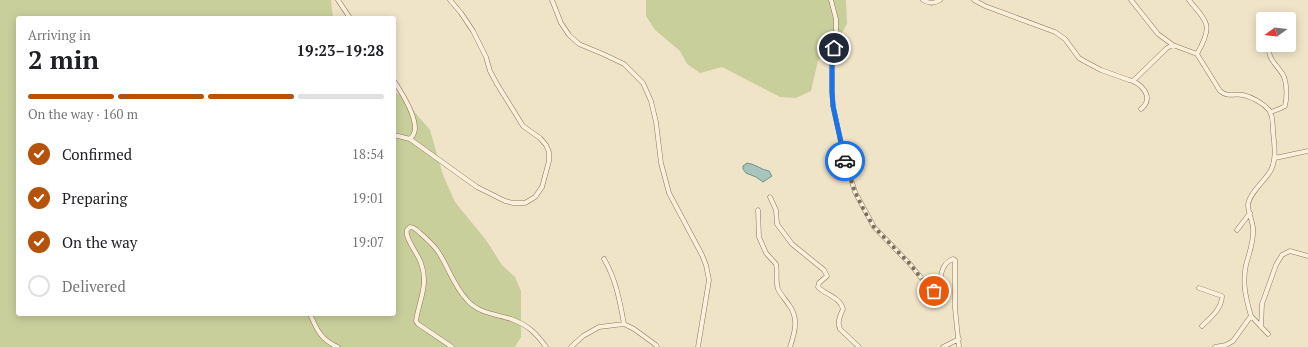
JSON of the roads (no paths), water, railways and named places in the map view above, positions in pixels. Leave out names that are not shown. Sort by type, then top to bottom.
[{"type":"street","points":[[338,0],[349,16]]},
{"type":"street","points":[[396,136],[410,139],[477,187],[505,201],[525,203],[535,197],[542,188],[549,161],[549,152],[546,145],[540,138],[523,126],[490,71],[486,57],[473,31],[450,0]]},
{"type":"street","points":[[552,0],[561,23],[569,35],[579,44],[624,64],[643,83],[652,101],[662,162],[669,193],[702,254],[709,280],[698,347]]},
{"type":"street","points":[[831,0],[836,19],[836,32],[832,58],[833,106],[845,160],[855,192],[874,227],[910,264],[931,290],[937,290],[943,268],[948,261],[953,259],[955,260],[955,308],[959,347]]},
{"type":"street","points":[[923,0],[934,4],[940,0]]},
{"type":"street","points":[[974,0],[985,6],[1055,32],[1066,39],[1079,58],[1101,70],[1141,85],[1145,90],[1147,97],[1145,105],[1141,109]]},
{"type":"street","points":[[1131,0],[1158,34],[1173,45],[1197,54],[1220,91],[1228,95],[1243,95],[1252,98],[1261,103],[1271,112],[1275,158],[1271,169],[1255,191],[1248,206],[1253,229],[1253,240],[1246,266],[1244,283],[1251,316],[1268,334]]},
{"type":"street","points":[[1189,0],[1206,24],[1204,38],[1197,54]]},
{"type":"street","points":[[1133,81],[1167,48],[1173,45]]},
{"type":"street","points":[[1269,52],[1270,56],[1283,76],[1286,90],[1285,106],[1271,112]]},
{"type":"street","points":[[396,84],[403,95],[414,123],[415,132],[410,139]]},
{"type":"street","points":[[1275,158],[1308,151]]},
{"type":"street","points":[[770,197],[776,210],[777,224],[792,244],[826,273],[827,276],[819,283],[818,287],[835,298],[841,304],[843,310],[838,321],[840,329],[859,347]]},
{"type":"street","points":[[758,210],[759,237],[766,253],[776,264],[776,278],[780,293],[790,306],[796,320],[796,327],[790,347]]},
{"type":"street","points":[[1237,230],[1250,213]]},
{"type":"street","points":[[452,347],[418,324],[416,321],[422,299],[425,277],[421,263],[406,236],[406,230],[410,227],[413,227],[438,251],[461,294],[470,303],[482,311],[512,320],[527,327],[538,334],[546,347]]},
{"type":"street","points":[[1261,327],[1262,304],[1264,297],[1276,265],[1282,255],[1290,251],[1308,256]]},
{"type":"street","points":[[604,260],[611,272],[620,300],[624,324]]},
{"type":"street","points":[[1199,288],[1222,296],[1215,313],[1202,326]]},
{"type":"street","points":[[311,316],[324,339],[328,343],[338,347]]},
{"type":"street","points":[[1215,347],[1233,342],[1251,316]]},
{"type":"street","points":[[571,347],[583,336],[600,327],[624,324],[634,329],[657,347]]},
{"type":"street","points":[[943,347],[959,339]]},
{"type":"water","points":[[747,163],[769,171],[772,176],[763,182],[746,173],[743,166]]}]
